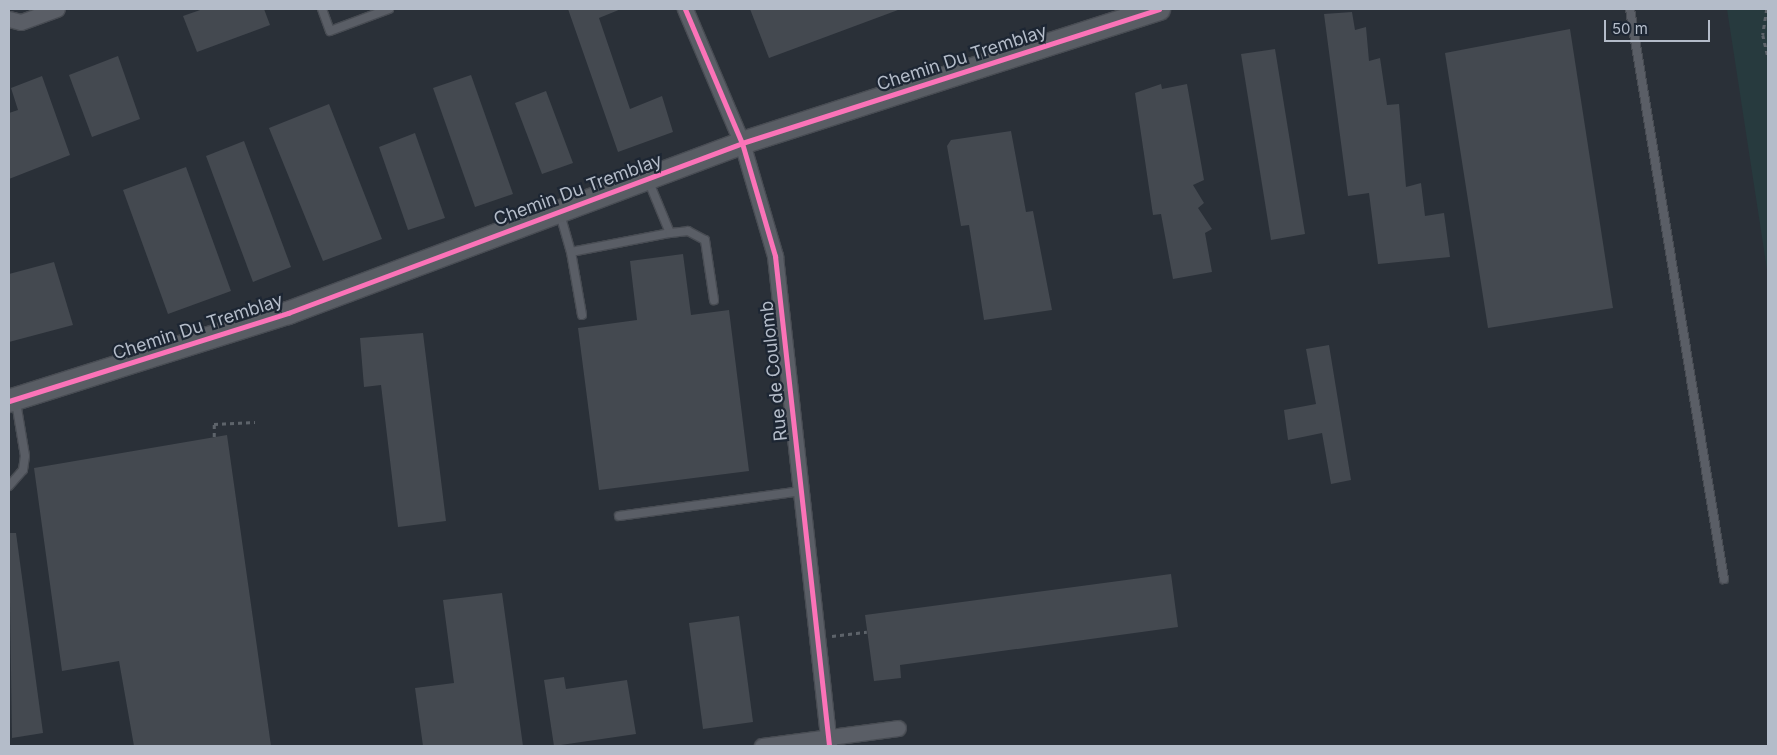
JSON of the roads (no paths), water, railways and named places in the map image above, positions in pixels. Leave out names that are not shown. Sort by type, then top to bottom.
[{"type":"street","points":[[9,19],[21,22],[57,9]]},
{"type":"street","name":"Rue de Coulomb","points":[[685,9],[742,143],[775,256],[829,742]]},
{"type":"street","name":"Chemin Du Tremblay","points":[[12,400],[288,313],[742,143],[1159,9]]},
{"type":"street","points":[[762,746],[829,742],[898,728]]},
{"type":"lane","points":[[322,9],[330,31],[389,9]]},
{"type":"lane","points":[[1630,9],[1724,579]]},
{"type":"lane","points":[[647,179],[670,233]]},
{"type":"lane","points":[[560,212],[571,252],[582,315]]},
{"type":"lane","points":[[571,252],[688,231],[705,240],[714,300]]},
{"type":"lane","points":[[9,486],[23,470],[25,456],[12,400]]},
{"type":"lane","points":[[619,516],[800,491]]}]
